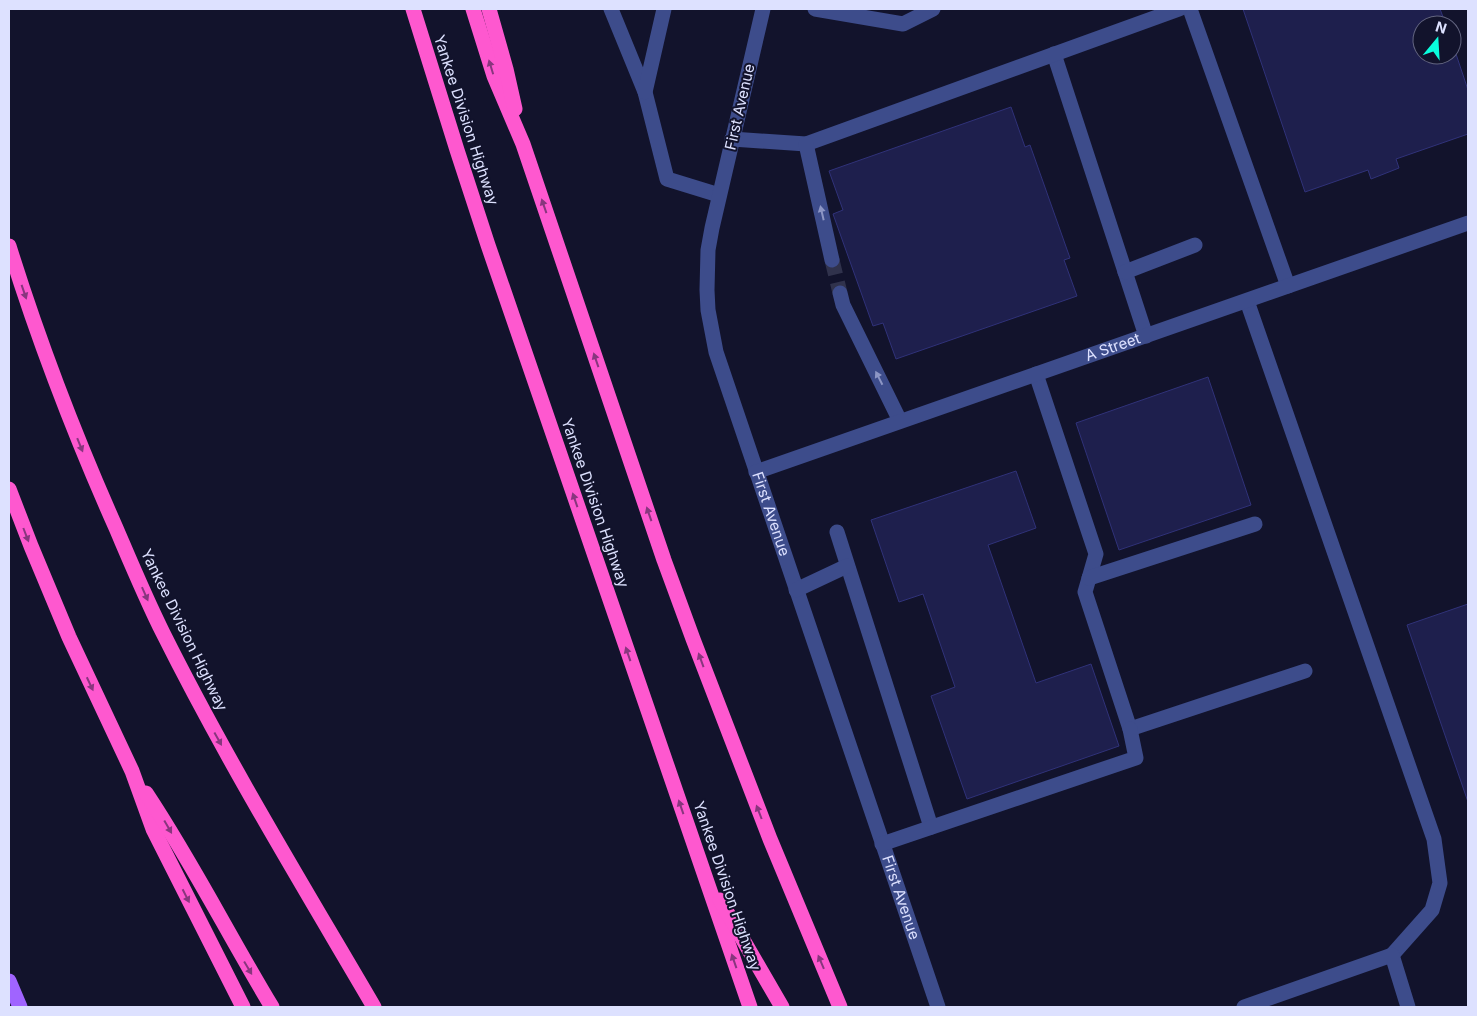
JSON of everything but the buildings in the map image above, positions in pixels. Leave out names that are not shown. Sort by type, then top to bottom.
[{"type":"highway","name":"Yankee Division Highway","points":[[413,9],[488,244],[750,1007]]},
{"type":"highway","points":[[473,9],[494,76],[523,144],[693,640],[770,839],[840,1007]]},
{"type":"highway","points":[[488,9],[506,69],[523,144]]},
{"type":"highway","name":"Yankee Division Highway","points":[[9,246],[62,399],[100,492],[162,631],[247,791],[374,1007]]},
{"type":"highway","points":[[9,490],[61,619],[132,771],[166,823],[272,1007]]},
{"type":"highway","points":[[132,771],[153,829],[243,1007]]},
{"type":"highway","points":[[703,871],[782,1007]]},
{"type":"main road","points":[[9,981],[20,1007]]},
{"type":"street","points":[[611,9],[645,92],[666,180],[719,195]]},
{"type":"street","points":[[645,92],[664,9]]},
{"type":"street","name":"First Avenue","points":[[763,9],[719,195],[708,250],[708,310],[716,352],[938,1007]]},
{"type":"street","points":[[815,9],[903,24],[933,9]]},
{"type":"street","points":[[732,139],[806,144],[1179,9]]},
{"type":"street","points":[[1190,9],[1288,286]]},
{"type":"street","points":[[1054,54],[1146,336]]},
{"type":"street","points":[[806,144],[832,260]]},
{"type":"street","name":"A Street","points":[[756,472],[1468,223]]},
{"type":"street","points":[[1125,272],[1194,244]]},
{"type":"street","points":[[840,293],[842,306],[900,421]]},
{"type":"street","points":[[1244,1007],[1392,955],[1432,910],[1440,883],[1434,839],[1246,301]]},
{"type":"street","points":[[882,844],[1136,758],[1130,729],[1085,592],[1096,554],[1036,374]]},
{"type":"street","points":[[1089,578],[1255,524]]},
{"type":"street","points":[[837,532],[932,827]]},
{"type":"street","points":[[796,590],[847,566]]},
{"type":"street","points":[[1130,729],[1305,671]]},
{"type":"street","points":[[1392,955],[1408,1007]]},
{"type":"tunnel","points":[[832,260],[840,293]]}]
